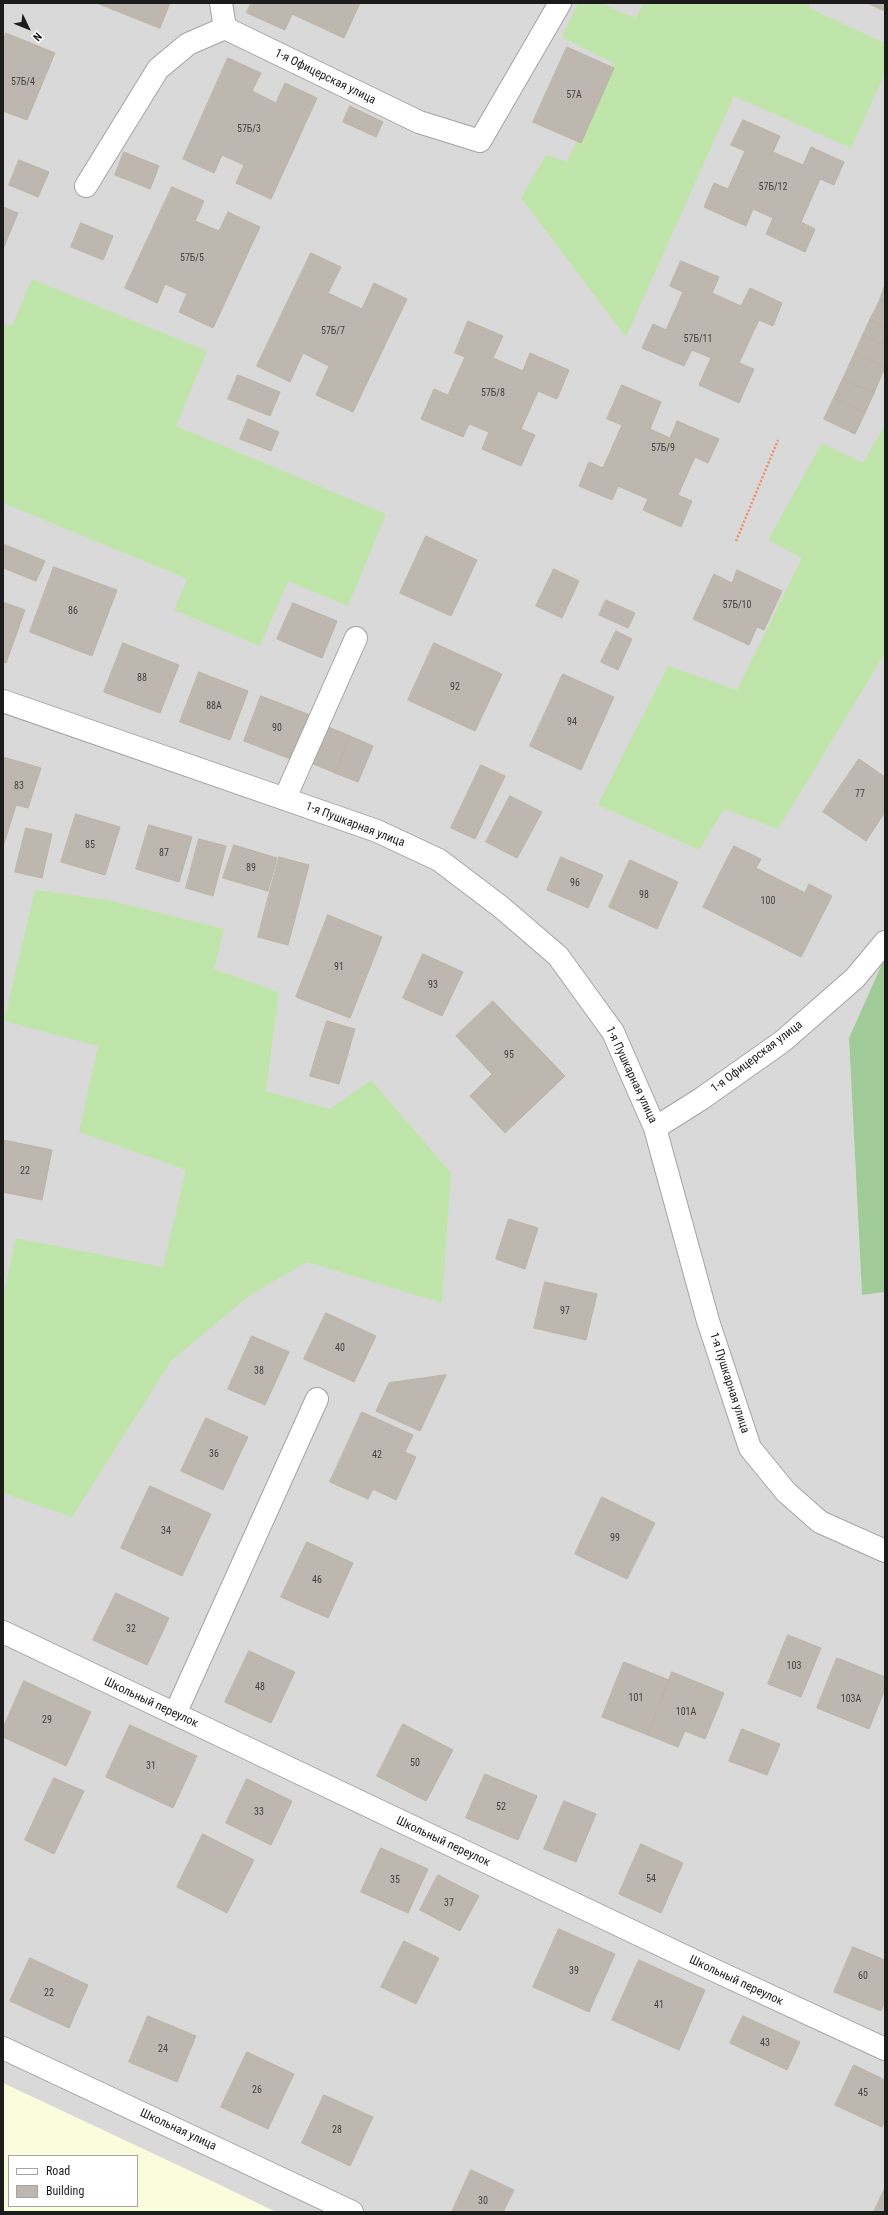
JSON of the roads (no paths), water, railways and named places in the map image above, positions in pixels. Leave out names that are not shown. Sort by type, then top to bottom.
[{"type":"street","points":[[86,186],[158,69],[188,44],[225,28],[221,3]]},
{"type":"street","name":"1-я Офицерская улица","points":[[225,28],[419,122],[480,141],[560,3]]},
{"type":"street","points":[[285,798],[356,638]]},
{"type":"street","name":"1-я Пушкарная улица","points":[[3,701],[377,831],[439,860],[501,907],[558,956],[613,1032],[655,1128],[708,1321],[750,1448],[786,1492],[820,1522],[885,1551]]},
{"type":"street","name":"1-я Офицерская улица","points":[[655,1128],[701,1099],[783,1041],[855,978],[885,942]]},
{"type":"street","points":[[175,1714],[317,1399]]},
{"type":"street","name":"Школьный переулок","points":[[3,1632],[705,1966],[885,2049]]},
{"type":"street","name":"Школьная улица","points":[[3,2048],[352,2212]]}]
